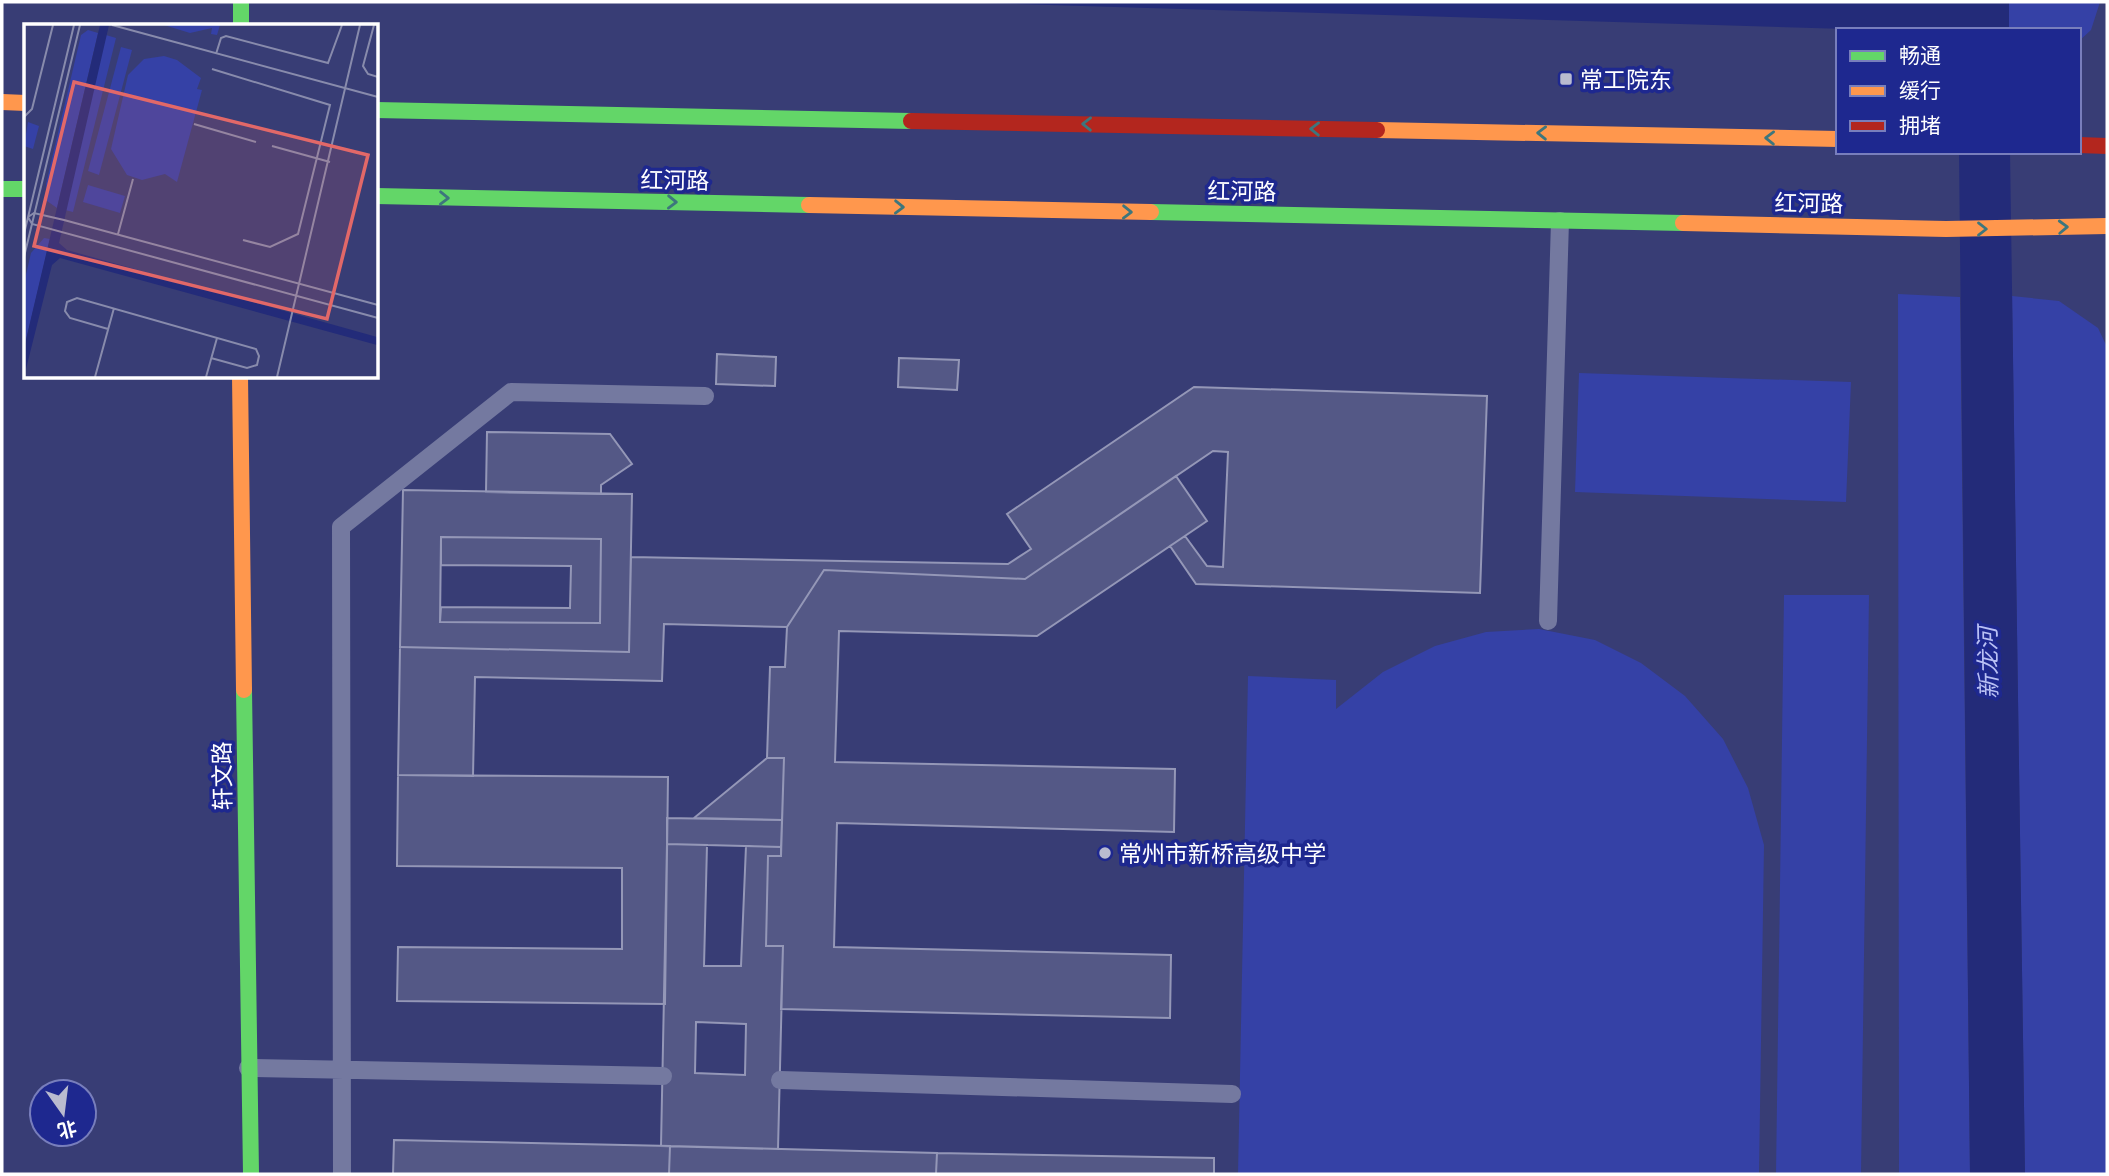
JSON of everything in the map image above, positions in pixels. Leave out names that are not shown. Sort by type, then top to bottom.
[{"type":"street","points":[[2,102],[24,103]]},
{"type":"street","points":[[378,110],[1836,139]]},
{"type":"street","points":[[2081,145],[2107,146]]},
{"type":"street","points":[[2,189],[24,189]]},
{"type":"street","name":"红河路","points":[[378,196],[1946,229],[2107,226]]},
{"type":"street","name":"轩文路","points":[[240,378],[251,1174]]},
{"type":"lane","points":[[1548,621],[1560,221]]},
{"type":"lane","points":[[342,1174],[341,527],[511,392],[705,396]]},
{"type":"lane","points":[[248,1068],[663,1076]]},
{"type":"lane","points":[[779,1080],[1232,1094]]},
{"type":"shaded area","points":[[2009,2],[2100,2],[2091,30],[2081,39],[2081,28],[2009,28]]},
{"type":"shaded area","points":[[1898,294],[1960,297],[1970,1174],[1899,1174]]},
{"type":"shaded area","points":[[2012,296],[2059,301],[2098,328],[2107,347],[2107,1174],[2025,1174]]},
{"type":"shaded area","points":[[1579,373],[1851,382],[1846,502],[1575,492]]},
{"type":"shaded area","points":[[1784,595],[1869,595],[1861,1174],[1776,1174]]},
{"type":"shaded area","points":[[1539,629],[1595,640],[1641,663],[1685,696],[1723,739],[1748,788],[1764,845],[1759,1174],[1238,1174],[1248,676],[1336,680],[1336,709],[1383,672],[1435,646],[1486,632]]},
{"type":"water","points":[[951,2],[2009,2],[2009,28],[1836,29]]},
{"type":"water","name":"新龙河","points":[[1959,154],[2010,154],[2025,1174],[1970,1174]]},
{"type":"building","points":[[717,354],[776,357],[775,386],[716,384]]},
{"type":"building","points":[[899,358],[959,360],[957,390],[898,387]]},
{"type":"building","points":[[1194,387],[1487,396],[1480,593],[1196,584],[1170,546],[1185,536],[1207,566],[1223,567],[1228,452],[1213,451],[1025,579],[824,570],[787,627],[664,624],[662,681],[475,677],[473,776],[398,775],[400,647],[629,652],[631,557],[1008,564],[1031,549],[1007,514]]},
{"type":"building","points":[[487,432],[610,434],[632,464],[601,485],[601,494],[486,492]]},
{"type":"building","points":[[1176,476],[1207,521],[1037,636],[839,631],[835,762],[1175,769],[1174,832],[837,823],[834,947],[1171,955],[1170,1018],[781,1009],[783,946],[766,946],[768,856],[781,856],[784,758],[767,758],[770,667],[785,667],[787,627],[824,570],[1025,579]]},
{"type":"building","points":[[403,490],[632,494],[629,652],[400,647]],"holes":[[[441,537],[601,539],[600,623],[440,622]]]},
{"type":"building","points":[[441,537],[601,539],[600,623],[440,622],[441,607],[570,608],[571,566],[441,565]]},
{"type":"building","points":[[767,758],[784,758],[782,820],[694,818]]},
{"type":"building","points":[[398,775],[668,777],[665,1004],[397,1001],[398,947],[622,949],[622,868],[397,866]]},
{"type":"building","points":[[667,818],[782,820],[781,847],[667,844]]},
{"type":"building","points":[[667,844],[707,845],[704,966],[741,966],[746,846],[781,847],[781,856],[768,856],[766,946],[783,946],[778,1149],[661,1146]],"holes":[[[696,1022],[746,1024],[745,1075],[695,1073]]]},
{"type":"building","points":[[394,1140],[670,1146],[669,1174],[393,1174]]},
{"type":"building","points":[[670,1146],[937,1153],[936,1174],[669,1174]]},
{"type":"building","points":[[937,1153],[1214,1158],[1214,1174],[936,1174]]},
{"type":"traffic: fast","points":[[241,2],[241,24]]},
{"type":"traffic: fast","points":[[378,110],[911,121]]},
{"type":"traffic: fast","points":[[2,189],[24,189]]},
{"type":"traffic: fast","points":[[378,196],[809,205]]},
{"type":"traffic: fast","points":[[1151,212],[1683,223]]},
{"type":"traffic: fast","points":[[244,690],[251,1174]]},
{"type":"traffic: slow","points":[[2,102],[24,103]]},
{"type":"traffic: slow","points":[[1377,130],[1836,139]]},
{"type":"traffic: slow","points":[[809,205],[1151,212]]},
{"type":"traffic: slow","points":[[1683,223],[1946,229],[2107,226]]},
{"type":"traffic: slow","points":[[240,378],[244,690]]},
{"type":"traffic: jam","points":[[911,121],[1377,130]]},
{"type":"traffic: jam","points":[[2081,145],[2107,146]]},
{"type":"place","name":"常工院东","points":[[1566,79]]},
{"type":"place","name":"常州市新桥高级中学","points":[[1105,853]]}]
